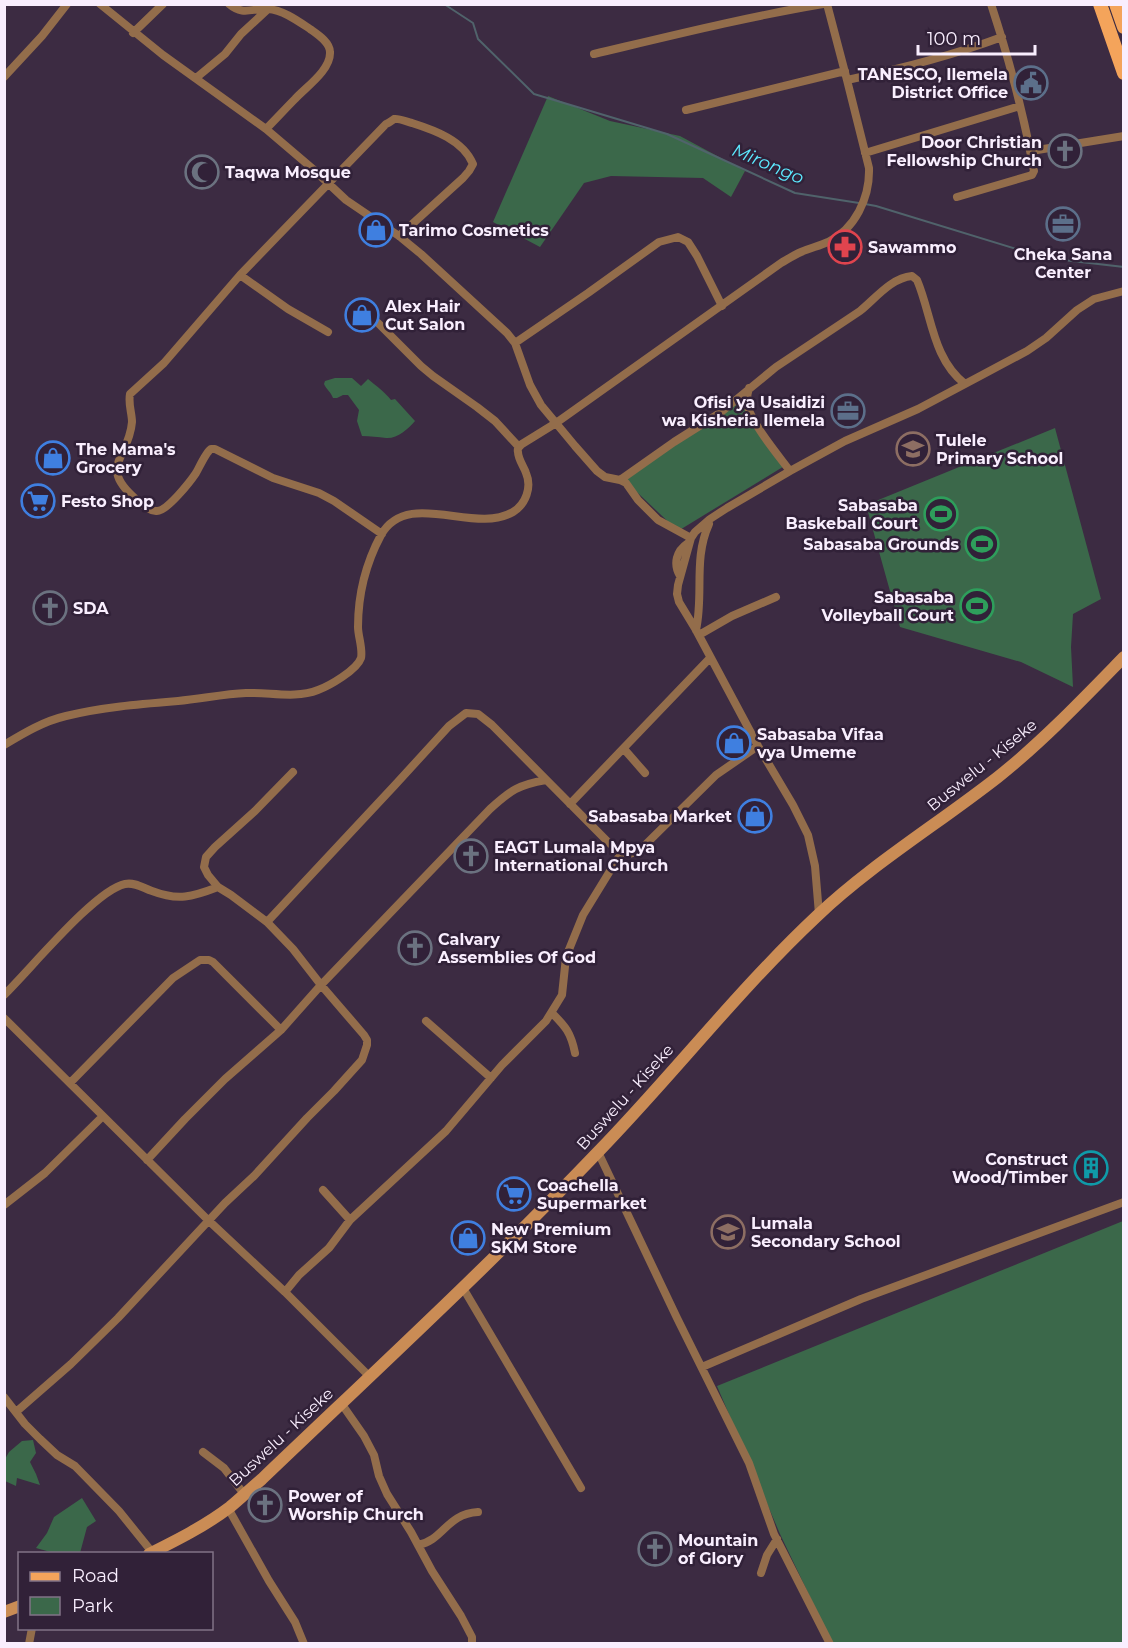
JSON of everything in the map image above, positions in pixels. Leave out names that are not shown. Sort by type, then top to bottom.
[{"type":"main road","points":[[1100,4],[1124,73]]},
{"type":"main road","points":[[1116,4],[1124,27]]},
{"type":"main road","name":"Buswelu - Kiseke","points":[[152,1552],[194,1531],[228,1508],[262,1479],[463,1288],[598,1152],[742,992],[819,914],[859,880],[971,798],[1024,755],[1124,657]]},
{"type":"street","points":[[4,77],[42,36],[67,4]]},
{"type":"street","points":[[100,4],[134,33],[266,129],[346,200],[421,254],[507,333],[515,343],[530,385],[542,405],[597,471],[605,477],[626,483],[638,500],[658,520],[691,540]]},
{"type":"street","points":[[134,33],[163,4]]},
{"type":"street","points":[[229,4],[239,11],[268,9],[279,11],[311,30],[329,47],[331,54],[327,64],[316,79],[266,129]]},
{"type":"street","points":[[4,745],[38,726],[66,716],[114,707],[231,694],[306,694],[330,684],[357,665],[362,655],[358,631],[360,599],[368,564],[382,534],[395,519],[409,514],[423,513],[483,518],[501,517],[513,512],[524,501],[528,491],[529,480],[518,453],[519,447],[792,257],[829,242],[854,219],[860,209],[869,182],[869,168],[825,4],[772,13],[594,54]]},
{"type":"street","points":[[957,197],[1033,174],[1034,171],[1020,106],[991,4]]},
{"type":"street","points":[[196,78],[225,54],[241,34],[268,9]]},
{"type":"street","points":[[686,110],[846,76],[925,63],[1002,37]]},
{"type":"street","points":[[865,153],[1020,106]]},
{"type":"street","points":[[382,534],[334,501],[273,478],[215,449],[207,452],[194,475],[160,511],[155,512],[148,508],[121,485],[116,469],[130,433],[132,422],[130,394],[164,363],[240,275],[393,119],[415,124],[449,138],[473,164],[463,178],[399,236]]},
{"type":"street","points":[[1030,151],[1124,136]]},
{"type":"street","points":[[515,343],[588,294],[646,250],[659,242],[678,237],[688,242],[697,256],[722,306]]},
{"type":"street","points":[[240,275],[288,309],[328,332]]},
{"type":"street","points":[[620,480],[720,413],[749,388],[806,346],[860,311],[889,286],[906,277],[912,276],[917,280],[940,352],[952,372],[965,384]]},
{"type":"street","points":[[819,914],[815,866],[808,835],[679,602],[677,594],[680,576],[691,540],[695,532],[710,519],[790,471],[845,441],[918,409],[1027,351],[1094,299],[1124,291]]},
{"type":"street","points":[[378,323],[421,366],[495,421],[519,447]]},
{"type":"street","points":[[749,388],[747,400],[750,412],[790,471]]},
{"type":"street","points":[[697,632],[698,574],[705,532],[710,519]]},
{"type":"street","points":[[697,632],[776,597]]},
{"type":"street","points":[[570,804],[710,658]]},
{"type":"street","points":[[267,922],[449,726],[466,713],[478,714],[485,720],[621,853],[628,855],[638,852],[716,775],[758,746]]},
{"type":"street","points":[[624,749],[645,773]]},
{"type":"street","points":[[16,1412],[118,1318],[208,1220],[254,1176],[341,1084],[364,1055],[367,1040],[293,949],[267,922],[218,887],[204,867],[206,857],[215,847],[270,797],[293,772]]},
{"type":"street","points":[[147,1160],[218,1086],[281,1030],[459,840],[505,795],[516,788],[546,780]]},
{"type":"street","points":[[285,1292],[299,1275],[329,1248],[350,1220],[461,1114],[491,1078],[552,1013],[562,995],[566,957],[583,915],[621,853]]},
{"type":"street","points":[[4,995],[89,908],[114,888],[127,884],[138,885],[166,896],[181,898],[218,887]]},
{"type":"street","points":[[70,1083],[173,978],[200,960],[206,959],[213,962],[281,1030]]},
{"type":"street","points":[[552,1013],[570,1034],[575,1053]]},
{"type":"street","points":[[4,1018],[369,1376]]},
{"type":"street","points":[[426,1021],[491,1078]]},
{"type":"street","points":[[4,1205],[45,1173],[103,1116]]},
{"type":"street","points":[[598,1152],[749,1463],[777,1539],[830,1644]]},
{"type":"street","points":[[323,1190],[350,1220]]},
{"type":"street","points":[[702,1367],[861,1299],[1124,1202]]},
{"type":"street","points":[[463,1288],[581,1488]]},
{"type":"street","points":[[4,1397],[40,1439],[57,1455],[70,1462],[81,1472],[119,1511],[142,1538],[149,1552]]},
{"type":"street","points":[[341,1403],[364,1436],[374,1455],[379,1476],[387,1494],[453,1602],[470,1632],[472,1644]]},
{"type":"street","points":[[203,1452],[224,1468],[244,1494]]},
{"type":"street","points":[[228,1508],[295,1622],[304,1644]]},
{"type":"street","points":[[418,1545],[432,1539],[457,1517],[478,1512]]},
{"type":"street","points":[[761,1573],[766,1555],[777,1539]]},
{"type":"green space","points":[[548,96],[610,121],[680,136],[745,171],[731,197],[703,178],[611,176],[584,183],[540,247],[493,222]]},
{"type":"green space","points":[[335,378],[352,378],[361,386],[368,379],[391,400],[395,399],[415,421],[394,437],[362,436],[357,421],[359,410],[348,395],[333,398],[324,384],[325,381]]},
{"type":"green space","points":[[743,398],[786,465],[678,531],[622,478]]},
{"type":"green space","name":"Sabasaba Grounds","points":[[1055,428],[1101,599],[1073,614],[1071,647],[1073,687],[1021,662],[900,627],[866,505]]},
{"type":"green space","points":[[1123,1221],[1123,1643],[832,1643],[780,1534],[717,1386]]},
{"type":"green space","points":[[33,1440],[36,1453],[30,1462],[40,1485],[17,1478],[16,1486],[5,1481],[5,1459],[9,1452],[22,1441]]},
{"type":"green space","points":[[82,1498],[96,1521],[87,1527],[80,1552],[50,1552],[36,1548],[47,1533],[54,1517]]},
{"type":"waterway","name":"Mirongo","points":[[444,4],[473,23],[478,39],[534,94],[667,134],[795,193],[859,203]]},
{"type":"waterway","name":"Mirongo","points":[[865,204],[1046,258],[1124,267]]},
{"type":"place","name":"TANESCO, Ilemela District Office","points":[[1031,83]]},
{"type":"place","name":"Door Christian Fellowship Church","points":[[1065,151]]},
{"type":"place","name":"Taqwa Mosque","points":[[202,172]]},
{"type":"place","name":"Cheka Sana Center","points":[[1063,224]]},
{"type":"place","name":"Tarimo Cosmetics","points":[[376,230]]},
{"type":"place","name":"Sawammo","points":[[845,247]]},
{"type":"place","name":"Alex Hair Cut Salon","points":[[362,315]]},
{"type":"place","name":"Ofisi ya Usaidizi wa Kisheria Ilemela","points":[[848,411]]},
{"type":"place","name":"Tulele Primary School","points":[[913,449]]},
{"type":"place","name":"The Mama's Grocery","points":[[53,458]]},
{"type":"place","name":"Festo Shop","points":[[38,501]]},
{"type":"place","name":"Sabasaba Baskeball Court","points":[[941,514]]},
{"type":"place","name":"Sabasaba Grounds","points":[[982,544]]},
{"type":"place","name":"Sabasaba Volleyball Court","points":[[977,606]]},
{"type":"place","name":"SDA","points":[[50,608]]},
{"type":"place","name":"Sabasaba Vifaa vya Umeme","points":[[734,743]]},
{"type":"place","name":"Sabasaba Market","points":[[755,816]]},
{"type":"place","name":"EAGT Lumala Mpya International Church","points":[[471,856]]},
{"type":"place","name":"Calvary Assemblies Of God","points":[[415,948]]},
{"type":"place","name":"Construct Wood/Timber","points":[[1091,1168]]},
{"type":"place","name":"Coachella Supermarket","points":[[514,1194]]},
{"type":"place","name":"Lumala Secondary School","points":[[728,1232]]},
{"type":"place","name":"New Premium SKM Store","points":[[468,1238]]},
{"type":"place","name":"Power of Worship Church","points":[[265,1505]]},
{"type":"place","name":"Mountain of Glory","points":[[655,1549]]}]
